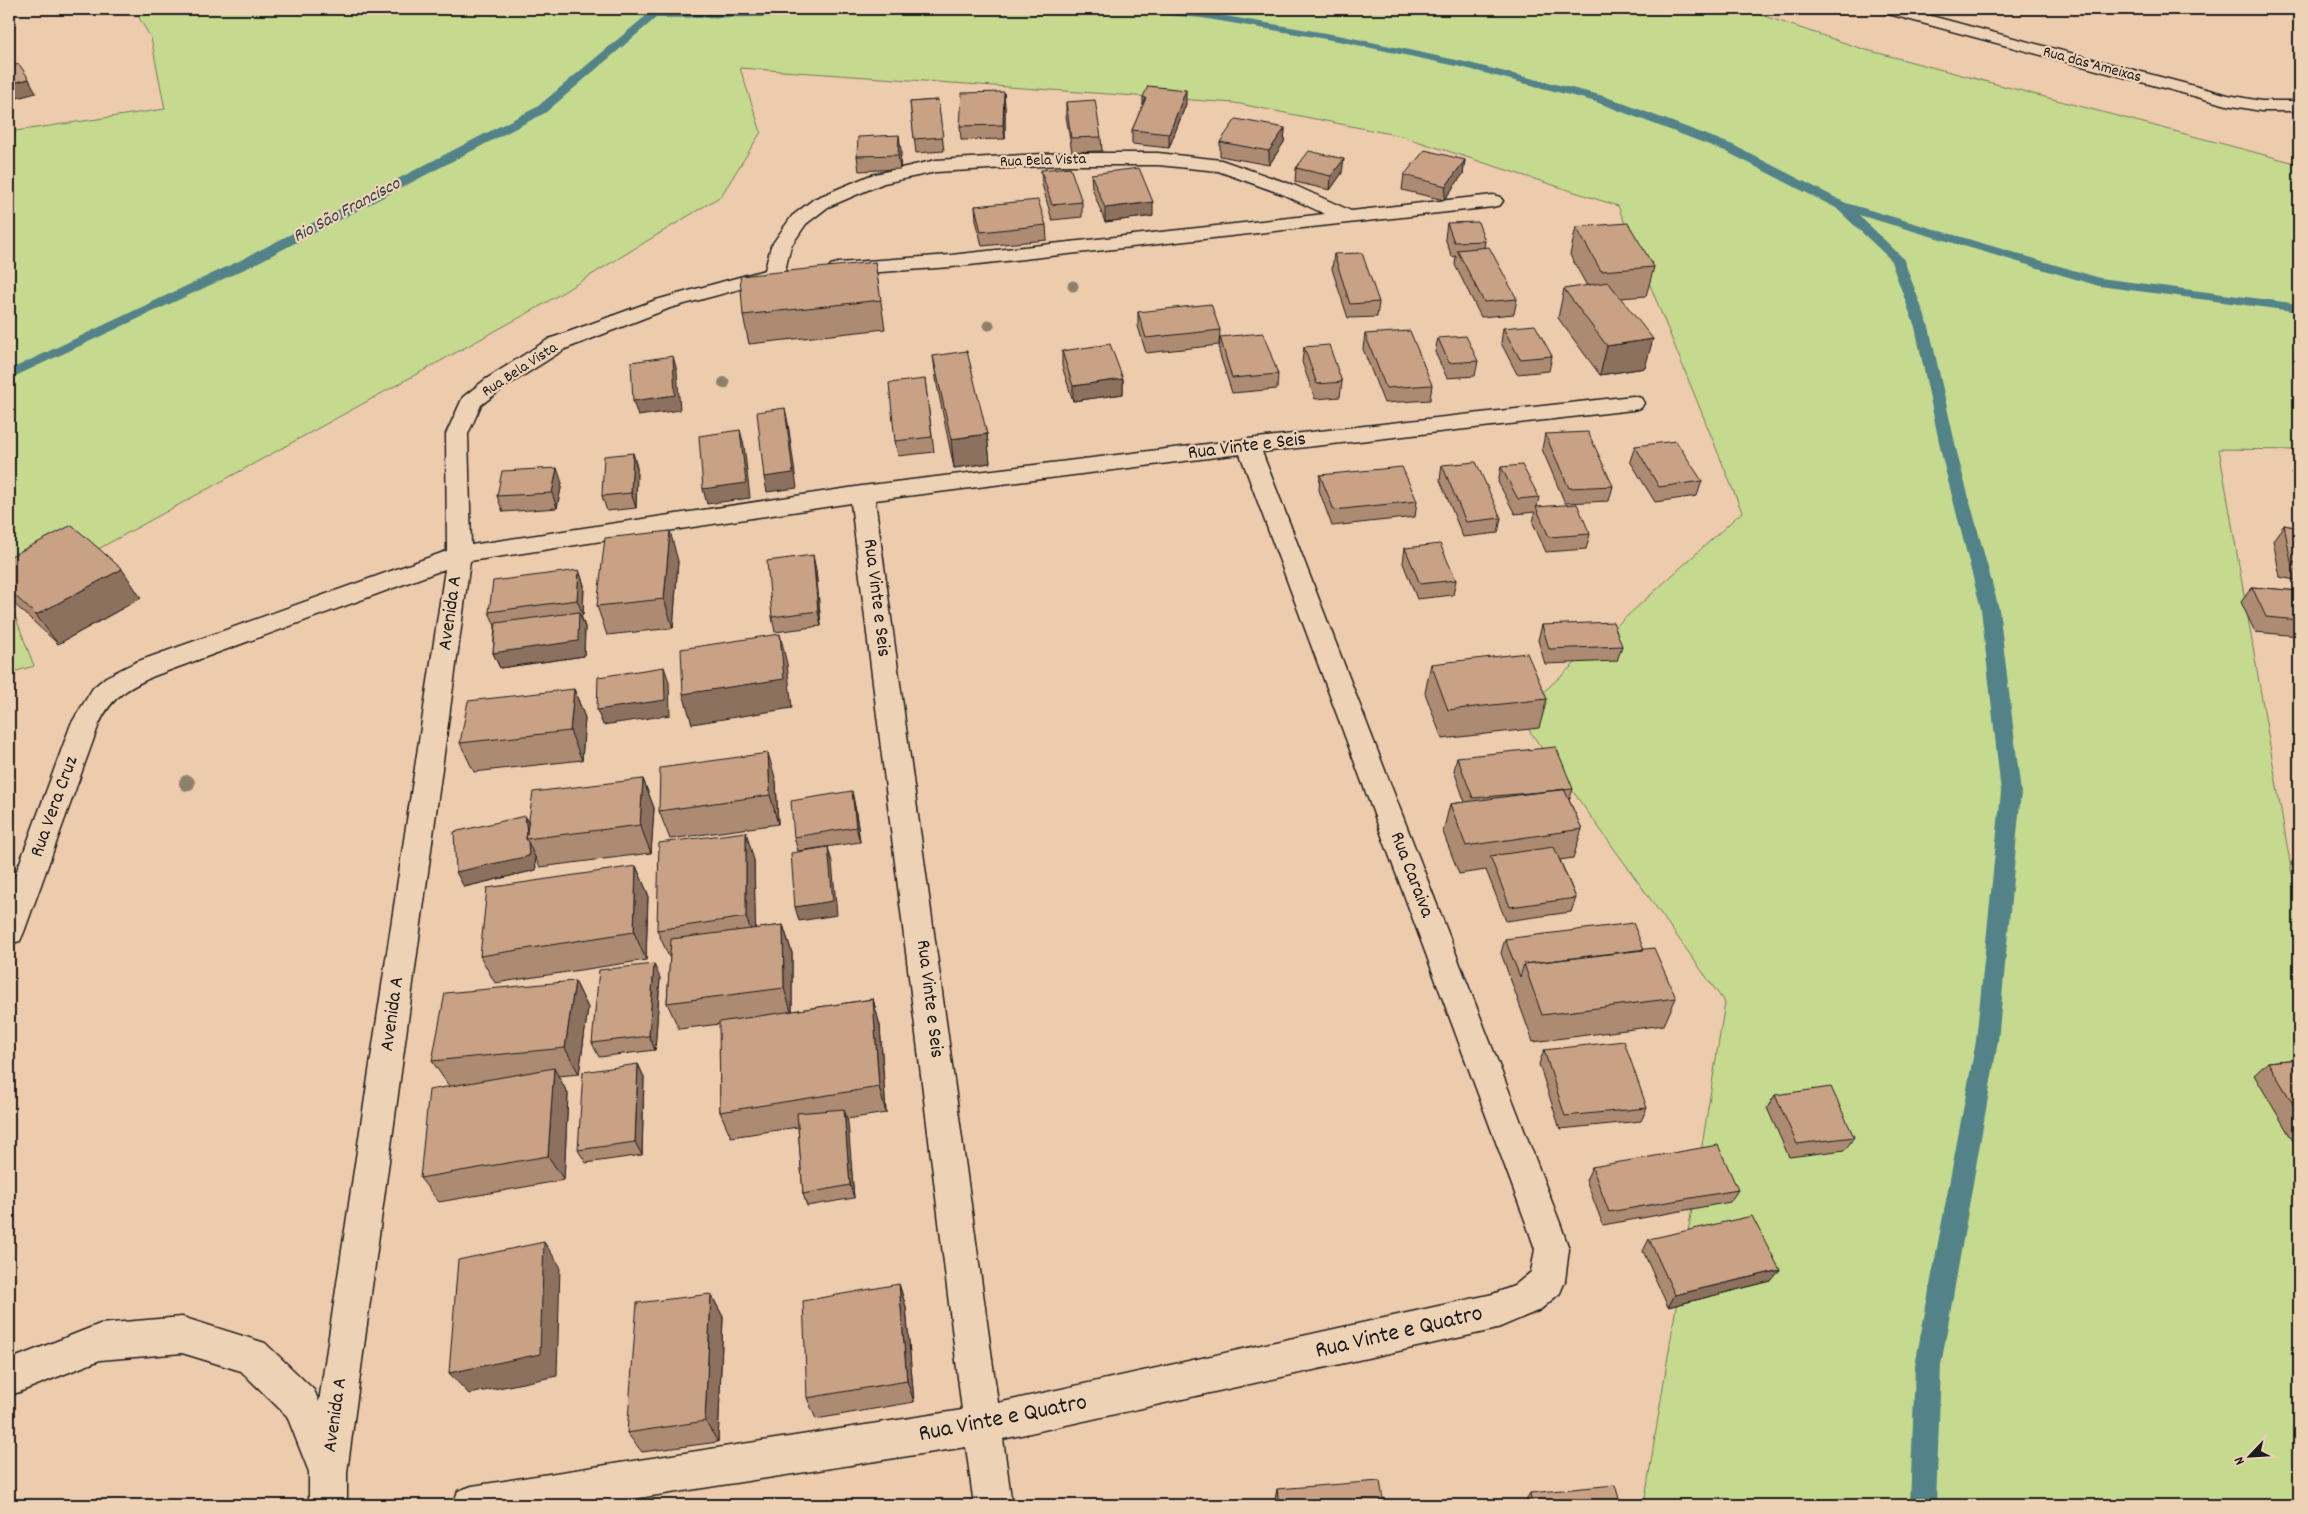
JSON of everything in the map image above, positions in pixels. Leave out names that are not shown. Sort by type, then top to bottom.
[{"type":"street","name":"Rua das Ameixas","points":[[1887,9],[2227,100],[2261,106],[2299,106]]},
{"type":"street","name":"Rua Bela Vista","points":[[459,555],[457,434],[471,402],[494,384],[557,344],[663,304],[784,272],[781,246],[799,220],[821,202],[878,179],[936,166],[1061,159],[1158,158],[1221,166],[1289,190],[1349,217]]},
{"type":"street","points":[[823,270],[951,261],[1493,201]]},
{"type":"street","name":"Rua Vinte e Seis","points":[[109,686],[145,669],[459,555],[862,494],[1248,446],[1633,403]]},
{"type":"street","name":"Rua Caraiva","points":[[1248,446],[1552,1249],[1547,1281],[1526,1298]]},
{"type":"street","name":"Rua Vinte e Seis","points":[[862,494],[993,1505]]},
{"type":"street","name":"Avenida A","points":[[328,1489],[459,555]]},
{"type":"street","name":"Rua Vera Cruz","points":[[9,932],[85,724],[94,704],[109,686]]},
{"type":"street","name":"Rua Vinte e Quatro","points":[[472,1505],[984,1425],[1493,1312],[1526,1298]]},
{"type":"street","points":[[9,1378],[100,1342],[182,1335],[252,1356],[301,1403],[328,1489]]},
{"type":"green space","points":[[134,9],[1743,9],[1863,49],[2299,164],[2299,450],[2219,449],[2299,915],[2299,1505],[1644,1505],[1725,1003],[1518,715],[1742,512],[1618,206],[1401,136],[1235,103],[740,68],[761,132],[721,196],[537,308],[9,598],[9,132],[165,109],[151,38]]},
{"type":"green space","points":[[9,600],[34,666],[9,673]]},
{"type":"building","points":[[19,64],[29,79],[9,84],[9,67]]},
{"type":"building","points":[[1148,86],[1186,90],[1169,134],[1132,130],[1146,98],[1143,97]]},
{"type":"building","points":[[1004,92],[1003,125],[960,126],[962,93]]},
{"type":"building","points":[[938,100],[943,137],[914,139],[910,102]]},
{"type":"building","points":[[1095,100],[1101,137],[1071,138],[1066,102]]},
{"type":"building","points":[[1236,119],[1285,128],[1269,151],[1220,142]]},
{"type":"building","points":[[899,135],[898,155],[857,156],[858,137]]},
{"type":"building","points":[[1425,150],[1465,160],[1446,186],[1404,175]]},
{"type":"building","points":[[1309,151],[1344,159],[1331,176],[1296,168]]},
{"type":"building","points":[[1070,167],[1082,202],[1052,205],[1041,170]]},
{"type":"building","points":[[1139,168],[1153,202],[1105,208],[1091,174]]},
{"type":"building","points":[[1038,200],[1046,225],[981,232],[975,206]]},
{"type":"building","points":[[1478,222],[1485,241],[1454,242],[1447,223]]},
{"type":"building","points":[[1628,223],[1654,267],[1601,271],[1576,227]]},
{"type":"building","points":[[1489,247],[1517,299],[1484,302],[1457,250]]},
{"type":"building","points":[[1362,253],[1379,302],[1350,304],[1334,254]]},
{"type":"building","points":[[875,262],[881,300],[743,315],[740,276]]},
{"type":"building","points":[[1608,282],[1653,339],[1607,346],[1564,289]]},
{"type":"building","points":[[1211,304],[1220,330],[1146,338],[1138,312]]},
{"type":"building","points":[[1535,325],[1552,356],[1520,359],[1503,328]]},
{"type":"building","points":[[1410,331],[1432,385],[1386,388],[1365,334]]},
{"type":"building","points":[[1263,333],[1278,374],[1232,378],[1220,337]]},
{"type":"building","points":[[1466,336],[1478,361],[1449,363],[1438,338]]},
{"type":"building","points":[[1110,344],[1123,379],[1073,386],[1062,351]]},
{"type":"building","points":[[1329,345],[1342,382],[1317,384],[1304,347]]},
{"type":"building","points":[[967,351],[987,434],[951,439],[933,356]]},
{"type":"building","points":[[673,356],[675,395],[633,401],[631,362]]},
{"type":"building","points":[[925,379],[932,437],[895,441],[889,383]]},
{"type":"building","points":[[785,408],[793,473],[764,477],[757,412]]},
{"type":"building","points":[[740,430],[746,483],[703,489],[699,436]]},
{"type":"building","points":[[1588,432],[1613,486],[1569,488],[1545,434]]},
{"type":"building","points":[[1676,441],[1702,481],[1659,487],[1635,446]]},
{"type":"building","points":[[633,453],[631,493],[602,496],[604,456]]},
{"type":"building","points":[[1476,462],[1501,518],[1466,522],[1442,465]]},
{"type":"building","points":[[1522,465],[1539,497],[1518,499],[1501,467]]},
{"type":"building","points":[[1402,467],[1417,501],[1334,510],[1320,475]]},
{"type":"building","points":[[557,468],[552,493],[497,496],[502,471]]},
{"type":"building","points":[[1577,504],[1590,534],[1549,537],[1536,507]]},
{"type":"building","points":[[72,525],[122,569],[36,615],[9,590],[9,557]]},
{"type":"building","points":[[2284,525],[2299,528],[2299,564],[2291,562]]},
{"type":"building","points":[[670,531],[664,599],[597,606],[605,538]]},
{"type":"building","points":[[1440,544],[1456,580],[1420,584],[1405,548]]},
{"type":"building","points":[[813,555],[818,611],[772,617],[767,561]]},
{"type":"building","points":[[579,570],[577,600],[489,612],[493,581]]},
{"type":"building","points":[[2252,587],[2299,591],[2299,620],[2266,617]]},
{"type":"building","points":[[579,612],[578,641],[493,653],[496,623]]},
{"type":"building","points":[[1613,622],[1622,646],[1549,649],[1542,625]]},
{"type":"building","points":[[780,634],[784,679],[683,694],[681,649]]},
{"type":"building","points":[[1527,653],[1547,699],[1448,710],[1431,664]]},
{"type":"building","points":[[664,667],[665,700],[597,710],[598,677]]},
{"type":"building","points":[[574,689],[570,731],[460,743],[468,701]]},
{"type":"building","points":[[1556,747],[1573,789],[1473,798],[1457,757]]},
{"type":"building","points":[[768,753],[770,795],[659,811],[660,768]]},
{"type":"building","points":[[643,779],[640,825],[526,839],[533,792]]},
{"type":"building","points":[[1564,789],[1582,829],[1466,846],[1450,804]]},
{"type":"building","points":[[852,791],[856,827],[794,837],[791,801]]},
{"type":"building","points":[[525,816],[529,856],[456,872],[454,832]]},
{"type":"building","points":[[746,832],[746,917],[657,930],[659,843]]},
{"type":"building","points":[[828,847],[833,901],[795,907],[791,853]]},
{"type":"building","points":[[1554,847],[1576,898],[1510,907],[1490,856]]},
{"type":"building","points":[[636,866],[634,932],[480,956],[487,888]]},
{"type":"building","points":[[1633,923],[1644,950],[1524,964],[1520,977],[1505,939]]},
{"type":"building","points":[[783,925],[784,988],[667,1003],[671,939]]},
{"type":"building","points":[[1654,948],[1676,998],[1542,1015],[1524,964]]},
{"type":"building","points":[[654,964],[649,1036],[592,1043],[599,970]]},
{"type":"building","points":[[575,981],[565,1048],[432,1061],[445,993]]},
{"type":"building","points":[[873,999],[879,1087],[720,1112],[719,1022]]},
{"type":"building","points":[[1624,1041],[1647,1108],[1565,1116],[1544,1050]]},
{"type":"building","points":[[2299,1059],[2299,1114],[2268,1062]]},
{"type":"building","points":[[638,1064],[635,1142],[578,1150],[583,1072]]},
{"type":"building","points":[[554,1068],[548,1156],[420,1178],[429,1090]]},
{"type":"building","points":[[1831,1087],[1854,1137],[1797,1144],[1775,1095]]},
{"type":"building","points":[[844,1109],[850,1185],[803,1194],[797,1113]]},
{"type":"building","points":[[1718,1145],[1738,1190],[1609,1212],[1592,1167]]},
{"type":"building","points":[[1752,1216],[1780,1270],[1675,1295],[1649,1239]]},
{"type":"building","points":[[544,1242],[540,1354],[449,1373],[458,1260]]},
{"type":"building","points":[[899,1284],[907,1381],[807,1398],[803,1301]]},
{"type":"building","points":[[711,1294],[705,1421],[627,1433],[637,1303]]},
{"type":"building","points":[[1380,1481],[1384,1505],[1279,1505],[1277,1489]]},
{"type":"building","points":[[1615,1485],[1621,1505],[1532,1505],[1530,1493]]},
{"type":"waterway","name":"Rio São Francisco","points":[[9,375],[244,264],[541,110],[660,9]]},
{"type":"waterway","points":[[655,15],[760,14],[839,9]]},
{"type":"waterway","points":[[1131,9],[1202,15],[1343,39],[1461,64],[1600,99],[1729,148],[1841,205],[1896,258],[1922,327],[1951,461],[1990,609],[2011,792],[1987,1041],[1928,1365],[1923,1505]]},
{"type":"waterway","points":[[1843,206],[2099,282],[2299,308]]}]
